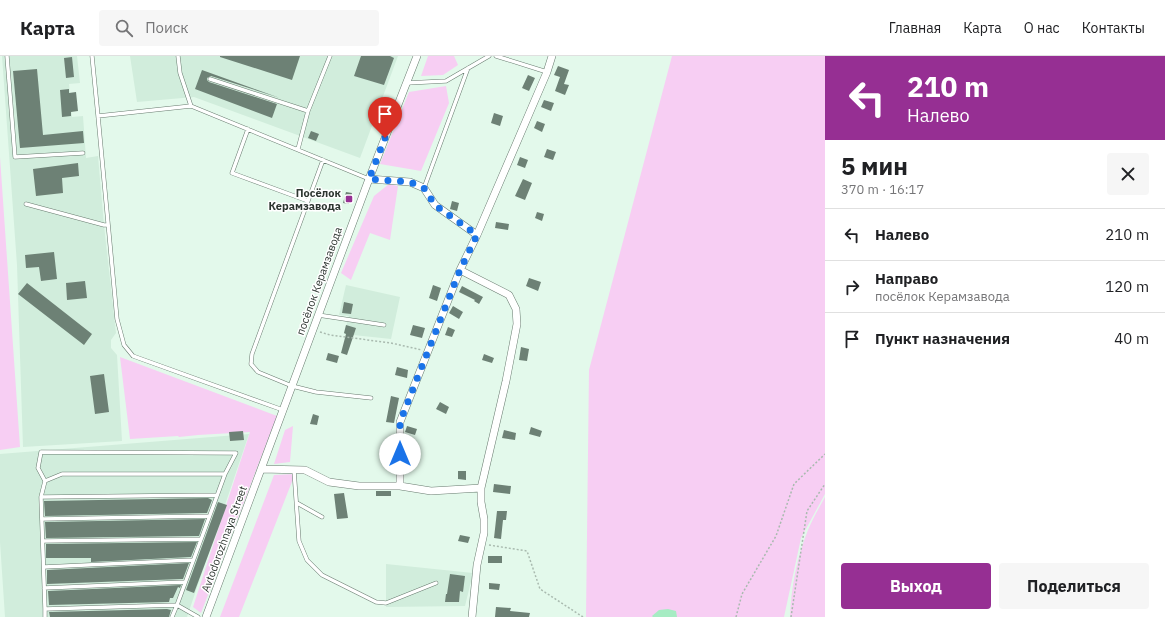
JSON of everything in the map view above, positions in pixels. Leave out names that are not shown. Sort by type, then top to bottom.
[{"type":"street","name":"посёлок Керамзавода","points":[[261,469],[369,179],[417,56]]},
{"type":"street","points":[[400,486],[400,422],[460,270],[477,235],[547,72],[552,56]]},
{"type":"street","points":[[369,179],[410,182],[424,188],[435,205],[477,235]]},
{"type":"street","points":[[460,270],[509,295],[516,309],[517,324],[506,380],[481,488],[484,533],[477,565],[472,617]]},
{"type":"street","points":[[261,469],[305,470],[329,482],[359,486],[400,486],[431,491],[481,488]]},
{"type":"street","name":"Avtodorozhnaya Street","points":[[206,617],[261,469]]},
{"type":"lane","points":[[7,56],[15,157],[83,153]]},
{"type":"lane","points":[[92,56],[117,319],[124,345],[133,356],[283,410]]},
{"type":"lane","points":[[178,56],[180,73],[191,106]]},
{"type":"lane","points":[[298,149],[308,112],[330,56]]},
{"type":"lane","points":[[406,83],[446,81],[489,56]]},
{"type":"lane","points":[[496,56],[547,72]]},
{"type":"lane","points":[[424,188],[468,68]]},
{"type":"lane","points":[[210,79],[308,112]]},
{"type":"lane","points":[[98,116],[191,106],[369,179]]},
{"type":"lane","points":[[248,129],[232,172],[308,201]]},
{"type":"lane","points":[[323,160],[252,354],[251,364],[258,372],[292,386],[316,392],[372,398]]},
{"type":"lane","points":[[26,204],[108,225]]},
{"type":"lane","points":[[318,315],[384,325]]},
{"type":"lane","points":[[45,617],[42,497],[45,481],[38,468],[41,452],[236,453],[225,474],[172,617]]},
{"type":"lane","points":[[294,470],[299,541],[307,560],[322,574],[376,602],[386,603],[436,583]]},
{"type":"lane","points":[[45,481],[62,474],[225,474]]},
{"type":"lane","points":[[42,497],[217,495]]},
{"type":"lane","points":[[297,503],[322,518]]},
{"type":"lane","points":[[42,519],[209,516]]},
{"type":"lane","points":[[43,541],[201,539]]},
{"type":"lane","points":[[44,567],[193,560]]},
{"type":"lane","points":[[44,588],[185,582]]},
{"type":"lane","points":[[45,609],[176,605],[198,617]]},
{"type":"path","points":[[313,330],[330,335],[391,343],[428,351]]},
{"type":"path","points":[[736,617],[742,594],[776,536],[794,484],[825,454]]},
{"type":"path","points":[[791,617],[807,511],[825,484]]},
{"type":"path","points":[[481,544],[527,551],[540,589],[583,617]]},
{"type":"shaded area","points":[[2,56],[77,56],[80,83],[69,84],[72,117],[83,116],[86,158],[98,156],[116,333],[111,340],[111,348],[117,355],[122,441],[23,447],[17,265]]},
{"type":"shaded area","points":[[130,56],[398,56],[360,158],[194,97],[137,102]]},
{"type":"shaded area","points":[[428,56],[454,56],[458,65],[443,75],[421,76]]},
{"type":"shaded area","points":[[672,56],[825,56],[825,494],[801,538],[784,617],[586,617],[589,370]]},
{"type":"shaded area","points":[[446,86],[449,103],[421,171],[380,164],[409,92]]},
{"type":"shaded area","points":[[0,157],[20,447],[0,450]]},
{"type":"shaded area","points":[[389,184],[398,186],[390,240],[370,233],[351,280],[341,273],[374,196]]},
{"type":"shaded area","points":[[346,285],[400,297],[391,339],[344,334],[349,316],[339,315]]},
{"type":"shaded area","points":[[120,357],[277,416],[201,613],[193,607],[250,432],[130,439]]},
{"type":"shaded area","points":[[293,426],[290,462],[274,464],[285,430]]},
{"type":"shaded area","points":[[249,434],[187,617],[5,617],[0,542],[0,454]]},
{"type":"shaded area","points":[[295,474],[239,617],[220,617],[274,475]]},
{"type":"shaded area","points":[[825,497],[825,617],[790,617],[793,583],[804,540]]},
{"type":"shaded area","points":[[386,564],[473,573],[465,606],[386,607]]},
{"type":"shaded area","points":[[668,609],[676,611],[677,617],[652,616],[659,610]]},
{"type":"building","points":[[220,56],[300,56],[292,80]]},
{"type":"building","points":[[361,56],[390,56],[394,58],[384,85],[354,76]]},
{"type":"building","points":[[72,57],[74,77],[66,78],[64,58]]},
{"type":"building","points":[[558,66],[569,70],[564,84],[569,85],[565,95],[555,91],[560,77],[554,75]]},
{"type":"building","points":[[37,69],[43,135],[83,131],[84,143],[20,148],[13,71]]},
{"type":"building","points":[[202,70],[280,98],[211,76],[207,78],[209,82],[277,104],[272,118],[195,89]]},
{"type":"building","points":[[528,75],[535,78],[529,91],[522,88]]},
{"type":"building","points":[[69,89],[69,93],[76,92],[78,111],[71,112],[71,116],[62,117],[60,90]]},
{"type":"building","points":[[544,100],[554,103],[551,111],[541,107]]},
{"type":"building","points":[[494,113],[503,116],[500,126],[491,123]]},
{"type":"building","points":[[537,121],[545,124],[542,132],[534,128]]},
{"type":"building","points":[[311,131],[319,134],[316,141],[308,138]]},
{"type":"building","points":[[547,149],[556,152],[553,160],[544,157]]},
{"type":"building","points":[[520,157],[528,160],[525,168],[517,165]]},
{"type":"building","points":[[78,163],[79,176],[62,178],[63,193],[36,196],[33,169]]},
{"type":"building","points":[[523,179],[532,183],[525,200],[515,196]]},
{"type":"building","points":[[346,192],[352,193],[349,204],[343,203]]},
{"type":"building","points":[[452,201],[459,203],[457,211],[450,209]]},
{"type":"building","points":[[537,212],[544,214],[542,221],[535,218]]},
{"type":"building","points":[[496,222],[509,224],[508,230],[495,228]]},
{"type":"building","points":[[54,252],[57,279],[41,281],[39,267],[26,268],[25,255]]},
{"type":"building","points":[[529,278],[541,282],[538,291],[526,286]]},
{"type":"building","points":[[85,281],[87,298],[67,300],[66,283]]},
{"type":"building","points":[[27,283],[92,334],[84,345],[18,294]]},
{"type":"building","points":[[433,285],[441,288],[437,301],[429,298]]},
{"type":"building","points":[[462,286],[483,297],[479,304],[474,301],[475,300],[459,292]]},
{"type":"building","points":[[344,302],[353,304],[351,314],[342,313]]},
{"type":"building","points":[[453,306],[463,312],[459,319],[449,313]]},
{"type":"building","points":[[346,325],[356,328],[347,355],[341,353],[346,334],[344,333]]},
{"type":"building","points":[[413,325],[425,328],[422,338],[410,335]]},
{"type":"building","points":[[448,327],[455,330],[452,337],[445,335]]},
{"type":"building","points":[[521,347],[529,349],[527,361],[519,360]]},
{"type":"building","points":[[328,353],[339,356],[337,363],[326,360]]},
{"type":"building","points":[[484,354],[494,358],[492,363],[482,360]]},
{"type":"building","points":[[397,367],[408,370],[407,378],[395,375]]},
{"type":"building","points":[[104,374],[109,412],[95,414],[90,376]]},
{"type":"building","points":[[391,396],[399,398],[394,423],[386,422]]},
{"type":"building","points":[[440,402],[449,407],[446,414],[436,409]]},
{"type":"building","points":[[313,414],[319,416],[317,425],[310,424]]},
{"type":"building","points":[[407,426],[417,429],[415,435],[405,432]]},
{"type":"building","points":[[531,427],[542,431],[540,437],[529,434]]},
{"type":"building","points":[[504,430],[516,433],[515,440],[502,438]]},
{"type":"building","points":[[243,431],[244,440],[230,441],[229,432]]},
{"type":"building","points":[[386,455],[393,456],[392,469],[386,469]]},
{"type":"building","points":[[458,471],[466,471],[466,480],[458,479]]},
{"type":"building","points":[[494,484],[511,486],[510,494],[493,492]]},
{"type":"building","points":[[376,491],[391,491],[391,496],[376,496]]},
{"type":"building","points":[[344,493],[348,518],[337,519],[334,494]]},
{"type":"building","points":[[208,498],[212,500],[207,513],[45,516],[44,501]]},
{"type":"building","points":[[218,502],[227,505],[194,593],[186,590]]},
{"type":"building","points":[[497,511],[507,511],[506,520],[503,520],[501,539],[494,538]]},
{"type":"building","points":[[205,519],[199,536],[46,538],[45,522]]},
{"type":"building","points":[[460,535],[470,537],[468,543],[458,541]]},
{"type":"building","points":[[197,542],[191,557],[91,562],[91,558],[46,558],[46,544]]},
{"type":"building","points":[[488,556],[502,556],[502,563],[488,563]]},
{"type":"building","points":[[189,563],[183,579],[47,584],[47,570]]},
{"type":"building","points":[[450,574],[465,576],[463,592],[460,591],[459,602],[445,602]]},
{"type":"building","points":[[489,583],[500,584],[499,590],[489,589]]},
{"type":"building","points":[[181,585],[180,588],[178,587],[173,598],[170,598],[169,602],[49,605],[48,591]]},
{"type":"building","points":[[496,607],[511,608],[510,611],[530,613],[529,617],[495,617]]},
{"type":"building","points":[[171,610],[169,617],[50,617],[49,612]]},
{"type":"place","name":"Посёлок Керамзавода","points":[[349,199]]},
{"type":"route","points":[[385,138],[369,179],[410,182],[424,188],[435,205],[477,235],[460,270],[400,422],[400,454]]}]
